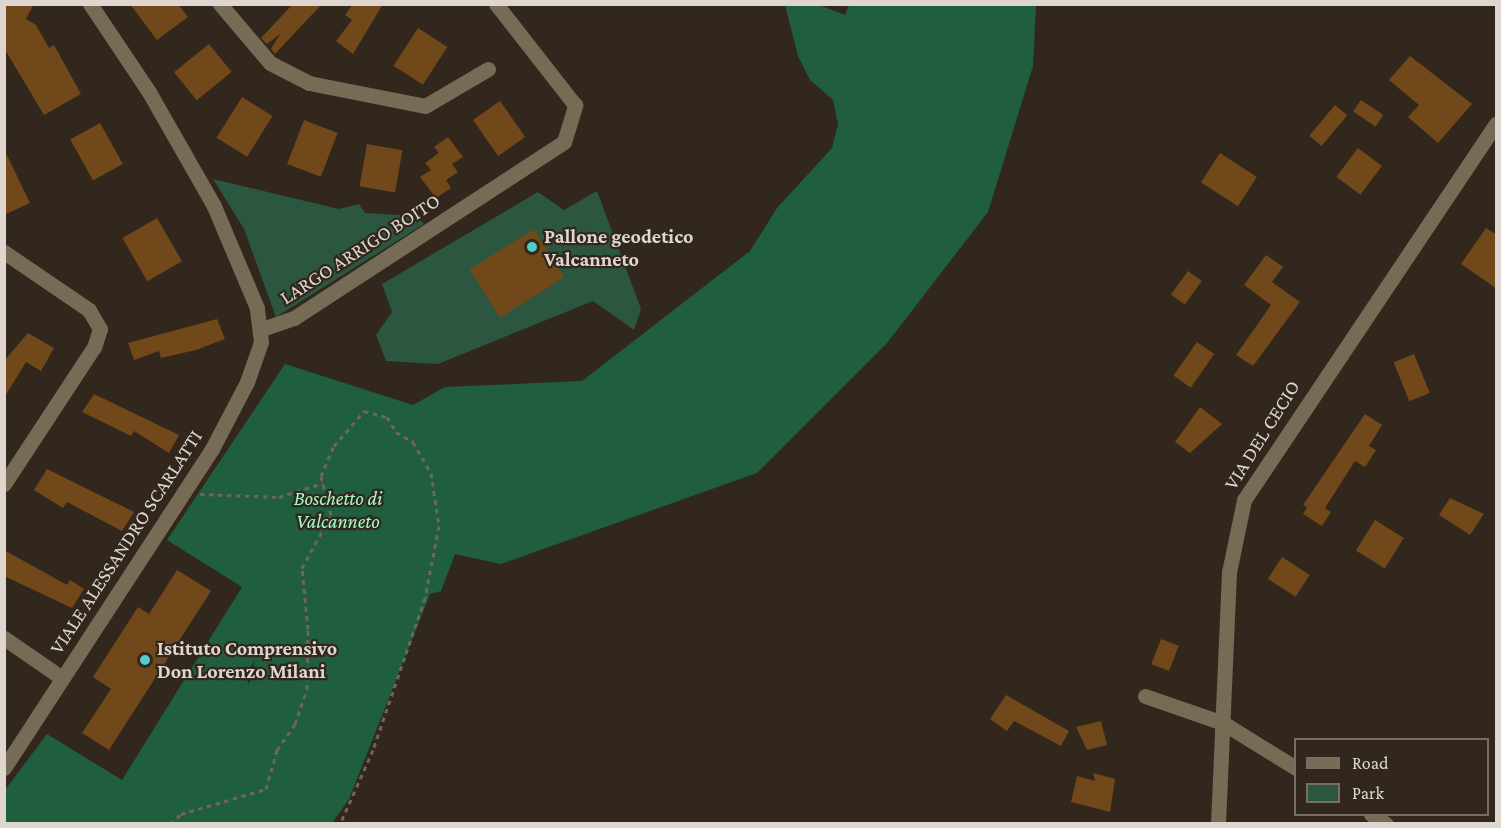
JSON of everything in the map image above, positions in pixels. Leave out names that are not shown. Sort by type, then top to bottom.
[{"type":"street","name":"LARGO ARRIGO BOITO","points":[[90,4],[194,169],[234,249],[262,329],[294,318],[564,141],[575,105],[496,4]]},
{"type":"street","points":[[220,4],[279,70],[320,85],[425,106],[488,69]]},
{"type":"street","name":"VIA DEL CECIO","points":[[1218,824],[1230,563],[1248,491],[1497,123]]},
{"type":"street","points":[[4,252],[88,310],[100,329],[94,347],[4,484]]},
{"type":"street","name":"VIALE ALESSANDRO SCARLATTI","points":[[4,768],[183,494],[239,400],[262,329]]},
{"type":"street","points":[[4,638],[62,678]]},
{"type":"street","points":[[1145,696],[1222,723],[1294,767]]},
{"type":"path","points":[[170,824],[181,814],[267,789],[277,750],[295,724],[307,689],[308,629],[302,568],[331,515],[321,476],[334,446],[364,411],[387,417],[396,432],[412,442],[439,498],[439,525],[425,598],[373,750],[340,824]]},
{"type":"path","points":[[183,494],[279,497],[323,483]]},
{"type":"green space","name":"Boschetto di Valcanneto","points":[[785,5],[819,5],[845,15],[849,5],[1036,5],[1033,66],[988,212],[887,343],[757,473],[501,564],[455,554],[441,591],[430,594],[349,799],[332,823],[5,823],[5,790],[47,734],[122,780],[242,587],[167,540],[285,364],[413,405],[445,387],[582,381],[750,251],[777,208],[832,148],[838,124],[833,100],[810,80],[798,56]]},
{"type":"green space","points":[[213,179],[339,209],[359,204],[365,213],[417,216],[424,224],[276,317],[244,229]]},
{"type":"green space","name":"Pallone geodetico Valcanneto","points":[[597,191],[641,309],[634,330],[593,301],[438,364],[386,361],[376,335],[392,312],[382,284],[538,192],[564,210]]},
{"type":"building","points":[[4,4],[34,4],[26,19],[36,25],[49,48],[54,45],[81,94],[44,115],[4,48]]},
{"type":"building","points":[[130,4],[178,4],[188,17],[157,40]]},
{"type":"building","points":[[293,4],[322,4],[275,54],[271,49],[280,34],[267,44],[261,38]]},
{"type":"building","points":[[353,4],[383,4],[353,54],[336,41],[352,20],[345,15]]},
{"type":"building","points":[[418,28],[447,47],[423,85],[393,66]]},
{"type":"building","points":[[209,44],[232,72],[197,100],[174,72]]},
{"type":"building","points":[[1410,56],[1472,104],[1438,143],[1408,117],[1419,105],[1389,80]]},
{"type":"building","points":[[242,97],[273,116],[247,157],[217,138]]},
{"type":"building","points":[[1361,100],[1383,115],[1376,127],[1353,112]]},
{"type":"building","points":[[500,101],[525,137],[498,156],[473,120]]},
{"type":"building","points":[[1335,105],[1347,115],[1322,146],[1309,136]]},
{"type":"building","points":[[304,120],[338,133],[321,177],[287,164]]},
{"type":"building","points":[[100,123],[123,164],[93,181],[70,139]]},
{"type":"building","points":[[448,137],[463,157],[452,164],[458,172],[446,180],[451,188],[436,198],[420,177],[431,170],[425,163],[439,153],[434,147]]},
{"type":"building","points":[[367,144],[402,150],[395,193],[360,186]]},
{"type":"building","points":[[1358,148],[1382,166],[1360,195],[1336,177]]},
{"type":"building","points":[[4,149],[30,203],[4,215]]},
{"type":"building","points":[[1220,153],[1257,177],[1238,206],[1201,182]]},
{"type":"building","points":[[157,218],[182,261],[147,281],[122,238]]},
{"type":"building","points":[[1486,228],[1497,235],[1497,289],[1461,264]]},
{"type":"building","points":[[534,229],[564,277],[500,318],[470,269]]},
{"type":"building","points":[[1266,255],[1283,267],[1272,282],[1300,302],[1253,366],[1236,355],[1271,305],[1244,285]]},
{"type":"building","points":[[1188,271],[1202,281],[1185,304],[1171,294]]},
{"type":"building","points":[[217,319],[225,339],[196,350],[161,358],[159,351],[134,360],[128,343]]},
{"type":"building","points":[[28,333],[54,348],[41,371],[26,362],[4,398],[4,361]]},
{"type":"building","points":[[1197,342],[1214,354],[1191,388],[1173,376]]},
{"type":"building","points":[[1414,354],[1430,393],[1409,401],[1394,362]]},
{"type":"building","points":[[94,394],[179,435],[169,453],[134,431],[131,436],[82,412]]},
{"type":"building","points":[[1200,407],[1222,424],[1190,453],[1175,442]]},
{"type":"building","points":[[1365,414],[1382,425],[1369,446],[1376,450],[1365,467],[1355,461],[1325,508],[1331,512],[1322,526],[1303,514],[1307,507],[1303,505]]},
{"type":"building","points":[[47,469],[134,512],[122,531],[67,502],[63,508],[34,490]]},
{"type":"building","points":[[1450,498],[1484,514],[1470,535],[1439,515]]},
{"type":"building","points":[[1375,520],[1404,538],[1385,569],[1356,551]]},
{"type":"building","points":[[4,550],[67,585],[70,580],[84,589],[72,608],[4,576]]},
{"type":"building","points":[[1282,557],[1310,575],[1296,597],[1268,579]]},
{"type":"building","points":[[177,570],[211,591],[109,750],[82,733],[111,689],[93,677],[138,607],[149,614]]},
{"type":"building","points":[[1161,639],[1179,646],[1169,671],[1151,664]]},
{"type":"building","points":[[1006,695],[1069,731],[1061,746],[1014,721],[1007,731],[990,719]]},
{"type":"building","points":[[1101,721],[1107,745],[1087,750],[1076,727]]},
{"type":"building","points":[[1093,773],[1115,779],[1110,812],[1071,802],[1077,776],[1095,781]]},
{"type":"place","name":"Pallone geodetico Valcanneto","points":[[532,247]]},
{"type":"place","name":"Istituto Comprensivo Don Lorenzo Milani","points":[[145,660]]}]
